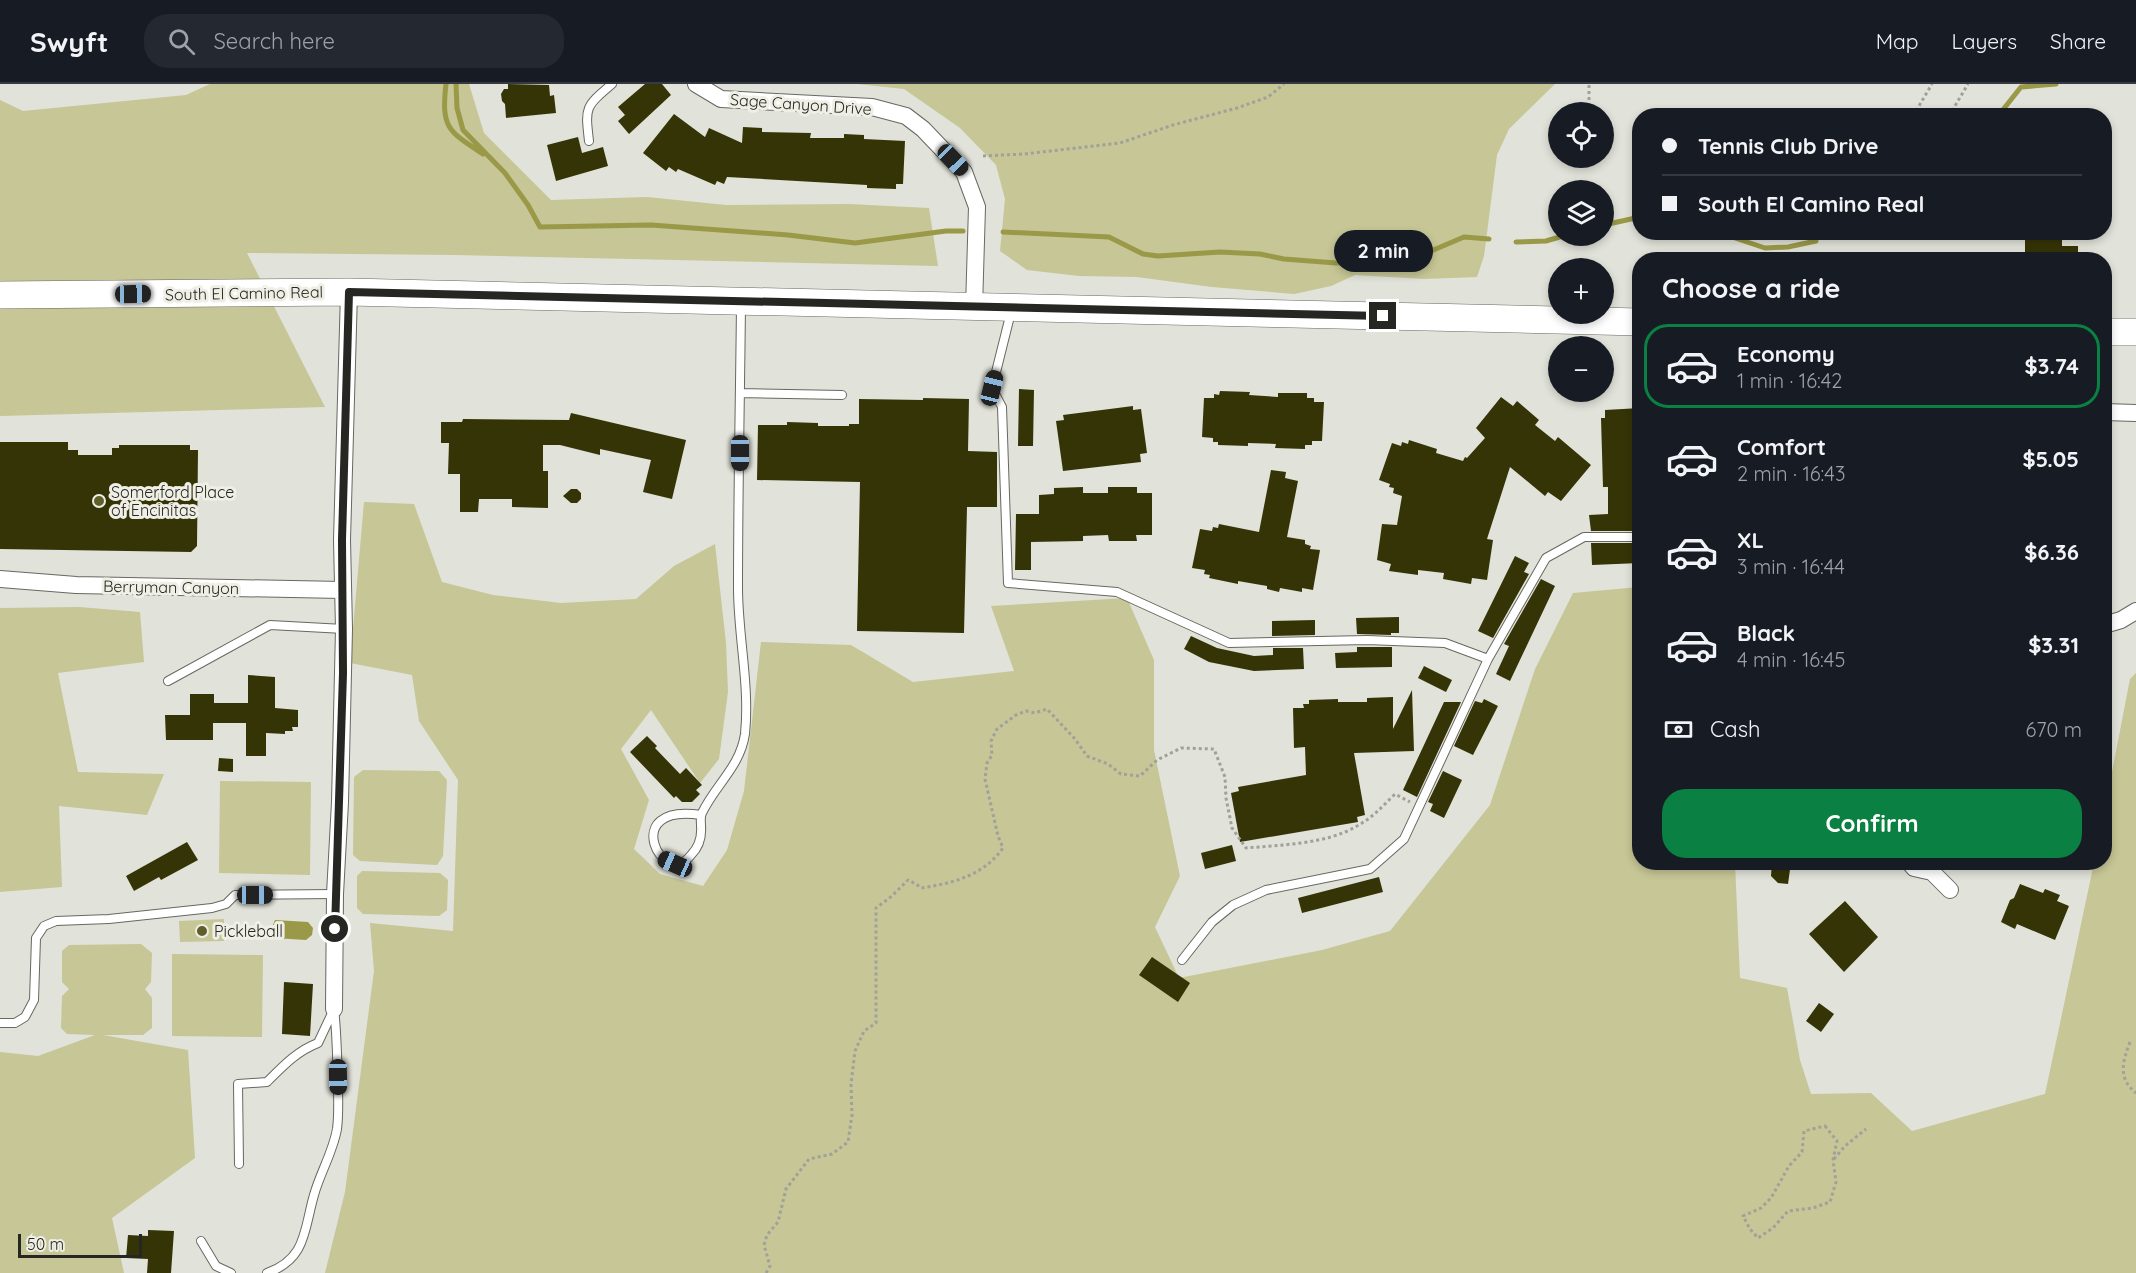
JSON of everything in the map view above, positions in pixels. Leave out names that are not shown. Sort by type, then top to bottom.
[{"type":"main road","name":"South El Camino Real","points":[[0,295],[349,292],[1632,322]]},
{"type":"main road","points":[[2112,332],[2136,332]]},
{"type":"street","name":"Sage Canyon Drive","points":[[696,84],[721,99],[873,106],[906,116],[923,129],[964,172],[977,207],[974,308]]},
{"type":"street","points":[[334,1009],[335,894],[340,802],[344,629],[342,590],[349,292]]},
{"type":"street","points":[[2112,412],[2136,412]]},
{"type":"street","name":"Berryman Canyon","points":[[0,579],[76,585],[342,590]]},
{"type":"street","points":[[2112,623],[2136,611]]},
{"type":"street","points":[[1923,870],[1932,872],[1950,890]]},
{"type":"lane","points":[[589,141],[586,114],[591,102],[612,84]]},
{"type":"lane","points":[[701,815],[672,814],[658,823],[654,834],[654,848],[661,858],[675,864],[685,862],[692,855],[699,844],[701,815],[741,755],[745,732],[745,671],[738,591],[741,302]]},
{"type":"lane","points":[[1012,309],[992,388],[1002,407],[1008,583],[1117,592],[1229,643],[1366,640],[1445,643],[1488,658]]},
{"type":"lane","points":[[741,393],[842,395]]},
{"type":"lane","points":[[1182,960],[1212,922],[1233,905],[1266,890],[1370,869],[1404,839],[1488,658],[1546,558],[1584,537],[1632,537]]},
{"type":"lane","points":[[168,681],[270,625],[344,629]]},
{"type":"lane","points":[[0,1023],[15,1023],[25,1017],[34,1000],[36,938],[44,926],[56,921],[109,919],[212,908],[226,904],[234,895],[335,894]]},
{"type":"lane","points":[[240,1164],[238,1084],[267,1082],[303,1048],[318,1042],[334,1009]]},
{"type":"lane","points":[[267,1273],[285,1265],[294,1257],[302,1242],[308,1227],[314,1194],[337,1130],[337,1033],[334,1009]]},
{"type":"lane","points":[[201,1241],[216,1266],[231,1273]]},
{"type":"path","points":[[983,156],[1120,144],[1173,125],[1268,97],[1284,84]]},
{"type":"path","points":[[1589,84],[1589,102]]},
{"type":"path","points":[[1918,108],[1932,84]]},
{"type":"path","points":[[1954,108],[1968,84]]},
{"type":"path","points":[[766,1273],[770,1266],[764,1245],[767,1235],[778,1222],[786,1189],[793,1177],[809,1160],[832,1154],[848,1142],[852,1115],[851,1084],[855,1051],[864,1031],[876,1023],[876,908],[908,880],[921,888],[961,880],[995,860],[1003,848],[998,836],[985,779],[987,763],[992,755],[991,741],[997,729],[1016,715],[1026,711],[1035,713],[1047,709],[1088,756],[1108,764],[1121,774],[1140,776],[1157,760],[1181,748],[1214,749],[1225,777],[1226,798],[1232,828],[1246,848],[1336,836],[1355,828],[1395,794],[1419,806]]},
{"type":"path","points":[[2130,1042],[2123,1061],[2124,1076],[2130,1088],[2136,1093]]},
{"type":"path","points":[[1833,1160],[1837,1141],[1825,1126],[1804,1131],[1802,1152],[1789,1166],[1771,1198],[1761,1208],[1743,1216],[1758,1238],[1773,1228],[1788,1211],[1813,1208],[1830,1202],[1836,1182],[1833,1160],[1845,1146],[1866,1129]]},
{"type":"green space","points":[[210,84],[469,84],[484,133],[551,200],[647,197],[726,205],[849,204],[929,208],[938,266],[455,255],[247,253],[325,407],[0,416],[0,100],[23,111],[186,95]]},
{"type":"green space","points":[[857,84],[1555,84],[1509,129],[1497,155],[1484,256],[1477,277],[1424,279],[1355,275],[1331,286],[1294,294],[1212,287],[1137,277],[1079,276],[1027,270],[1000,251],[1005,199],[996,165],[960,128],[904,89]]},
{"type":"green space","points":[[364,502],[414,504],[442,582],[493,595],[561,603],[636,599],[674,566],[715,544],[726,643],[728,692],[719,759],[700,783],[651,710],[621,749],[649,800],[634,849],[660,874],[703,886],[727,850],[744,791],[761,642],[851,645],[913,682],[1014,671],[991,606],[1127,598],[1154,660],[1154,750],[1180,876],[1155,927],[1179,978],[1322,950],[1390,931],[1490,805],[1535,669],[1573,593],[1632,588],[1632,870],[1735,870],[1740,978],[1787,988],[1800,1060],[1811,1094],[1871,1093],[1912,1131],[2045,1094],[2093,870],[2112,870],[2112,772],[2130,679],[2136,673],[2136,1273],[325,1273],[345,1192],[374,971],[370,923],[453,931],[458,780],[419,721],[412,675],[350,663]]},
{"type":"green space","points":[[79,607],[140,612],[144,662],[58,673],[78,772],[164,774],[147,815],[59,806],[62,887],[0,892],[0,608]]},
{"type":"green space","points":[[363,770],[439,771],[447,780],[443,856],[437,865],[360,861],[353,855],[354,777]]},
{"type":"green space","points":[[220,781],[311,782],[310,875],[219,873]]},
{"type":"green space","points":[[362,871],[440,873],[448,880],[447,910],[439,916],[363,914],[357,908],[357,876]]},
{"type":"green space","name":"Pickleball","points":[[224,919],[224,941],[180,942],[179,921]]},
{"type":"green space","points":[[141,944],[152,953],[151,982],[145,989],[152,998],[152,1028],[143,1035],[103,1035],[188,1050],[195,1158],[112,1218],[124,1273],[0,1273],[0,1052],[38,1056],[95,1035],[67,1034],[61,1028],[62,996],[69,989],[62,982],[62,951],[69,945]]},
{"type":"green space","points":[[172,954],[263,955],[262,1037],[172,1036]]},
{"type":"shaded area","points":[[275,920],[308,922],[313,928],[312,935],[306,940],[274,938],[271,930]]},
{"type":"building","points":[[508,84],[549,85],[550,96],[554,95],[556,113],[506,118],[505,104],[501,94],[504,89],[508,89]]},
{"type":"building","points":[[645,84],[662,84],[671,95],[629,134],[618,121],[625,115],[618,107]]},
{"type":"building","points":[[674,114],[705,137],[709,128],[742,143],[743,127],[762,128],[762,132],[811,133],[810,138],[844,138],[844,134],[864,135],[864,139],[905,141],[903,184],[896,184],[896,189],[867,188],[867,185],[727,177],[724,184],[717,181],[715,185],[678,169],[676,172],[669,167],[666,171],[643,153]]},
{"type":"building","points":[[578,137],[582,153],[603,147],[608,166],[556,181],[547,145]]},
{"type":"building","points":[[2025,240],[2062,240],[2062,246],[2078,246],[2078,252],[2025,252]]},
{"type":"building","points":[[1019,389],[1034,390],[1033,446],[1018,446]]},
{"type":"building","points":[[1220,391],[1250,392],[1249,395],[1278,397],[1278,393],[1307,393],[1307,398],[1314,398],[1314,402],[1324,402],[1322,441],[1312,441],[1312,445],[1305,445],[1305,449],[1275,448],[1276,444],[1218,445],[1218,442],[1213,442],[1213,438],[1202,437],[1204,398],[1214,398],[1214,394],[1219,395]]},
{"type":"building","points":[[1501,397],[1513,406],[1517,401],[1539,420],[1535,425],[1555,441],[1558,437],[1591,465],[1561,501],[1548,492],[1545,496],[1510,467],[1487,539],[1493,540],[1487,580],[1472,578],[1471,584],[1443,579],[1444,573],[1418,570],[1418,575],[1389,571],[1391,564],[1377,560],[1382,524],[1397,525],[1402,496],[1393,493],[1394,488],[1389,487],[1390,484],[1379,480],[1392,443],[1401,446],[1402,442],[1408,444],[1409,440],[1437,449],[1436,453],[1463,461],[1485,438],[1476,428]]},
{"type":"building","points":[[923,398],[969,399],[968,451],[997,452],[997,507],[967,507],[964,633],[857,631],[860,482],[757,480],[758,425],[787,425],[787,422],[818,423],[818,426],[849,426],[849,424],[859,424],[859,399],[923,400]]},
{"type":"building","points":[[1133,406],[1133,410],[1141,409],[1147,453],[1140,454],[1141,462],[1063,471],[1056,421],[1064,420],[1063,415]]},
{"type":"building","points":[[1632,408],[1632,531],[1591,531],[1589,515],[1608,514],[1608,487],[1603,487],[1601,418],[1605,418],[1605,410]]},
{"type":"building","points":[[571,413],[686,440],[672,499],[643,492],[651,460],[600,449],[600,455],[560,445],[543,445],[543,471],[548,471],[548,508],[512,507],[512,499],[479,499],[478,512],[460,512],[460,474],[448,474],[449,443],[441,443],[441,422],[462,422],[463,419],[569,420]]},
{"type":"building","name":"Somerford Place of Encinitas","points":[[0,442],[68,442],[68,450],[78,450],[78,455],[112,455],[112,448],[119,448],[119,445],[190,445],[190,450],[198,450],[197,546],[191,552],[0,549]]},
{"type":"building","points":[[1271,470],[1286,472],[1285,478],[1298,481],[1287,537],[1305,540],[1305,544],[1311,546],[1310,549],[1320,550],[1313,590],[1302,588],[1302,592],[1280,588],[1279,592],[1267,589],[1267,586],[1238,581],[1238,584],[1209,578],[1210,575],[1204,574],[1205,570],[1192,568],[1200,529],[1212,531],[1213,527],[1218,528],[1219,524],[1259,532]]},
{"type":"building","points":[[1083,487],[1083,493],[1108,493],[1108,487],[1137,487],[1137,493],[1152,493],[1152,535],[1136,535],[1137,541],[1109,541],[1108,535],[1083,536],[1083,541],[1031,542],[1031,570],[1015,570],[1016,514],[1039,514],[1039,495],[1054,494],[1054,488]]},
{"type":"building","points":[[571,489],[577,489],[581,493],[581,499],[577,503],[571,503],[563,496]]},
{"type":"building","points":[[1591,543],[1632,543],[1632,563],[1592,565]]},
{"type":"building","points":[[1515,556],[1529,563],[1524,572],[1529,574],[1493,638],[1478,631]]},
{"type":"building","points":[[1541,579],[1555,586],[1510,681],[1496,674],[1509,646],[1504,644]]},
{"type":"building","points":[[1399,617],[1399,633],[1391,633],[1391,635],[1357,634],[1356,618]]},
{"type":"building","points":[[1315,620],[1315,635],[1272,636],[1272,621]]},
{"type":"building","points":[[1191,636],[1217,648],[1254,656],[1273,655],[1273,648],[1303,648],[1304,669],[1254,671],[1209,662],[1184,649]]},
{"type":"building","points":[[1357,647],[1392,647],[1392,667],[1336,668],[1335,653],[1357,652]]},
{"type":"building","points":[[1424,666],[1452,680],[1446,692],[1418,678]]},
{"type":"building","points":[[248,675],[275,677],[275,708],[298,710],[298,727],[292,727],[293,731],[285,731],[285,734],[266,733],[266,756],[246,756],[246,723],[213,723],[213,740],[166,740],[165,715],[190,715],[190,694],[214,694],[214,703],[248,703]]},
{"type":"building","points":[[1412,690],[1414,751],[1354,753],[1365,815],[1357,817],[1358,822],[1240,842],[1231,793],[1239,791],[1238,787],[1306,775],[1305,747],[1294,748],[1293,708],[1304,708],[1303,704],[1309,704],[1309,700],[1338,699],[1338,702],[1367,702],[1367,698],[1393,697],[1393,729]]},
{"type":"building","points":[[1484,699],[1498,706],[1473,755],[1454,746],[1475,701],[1482,703]]},
{"type":"building","points":[[1444,702],[1461,702],[1417,797],[1403,790]]},
{"type":"building","points":[[647,736],[657,746],[655,748],[680,774],[686,768],[702,785],[696,790],[700,794],[692,802],[682,802],[676,796],[674,798],[630,752]]},
{"type":"building","points":[[219,758],[233,759],[233,772],[218,771]]},
{"type":"building","points":[[1443,771],[1462,780],[1444,818],[1430,811],[1433,804],[1428,802]]},
{"type":"building","points":[[187,842],[198,860],[161,880],[159,877],[134,891],[126,876]]},
{"type":"building","points":[[1232,845],[1236,861],[1205,869],[1201,853]]},
{"type":"building","points":[[1771,870],[1790,870],[1788,884],[1778,883],[1771,876]]},
{"type":"building","points":[[1379,877],[1383,892],[1302,913],[1298,898]]},
{"type":"building","points":[[2020,884],[2043,893],[2045,889],[2060,895],[2057,901],[2069,906],[2055,940],[2017,924],[2015,929],[2001,922]]},
{"type":"building","points":[[1845,901],[1878,937],[1844,972],[1809,934]]},
{"type":"building","points":[[1152,957],[1190,983],[1178,1002],[1139,975]]},
{"type":"building","points":[[284,982],[313,984],[310,1036],[282,1034]]},
{"type":"building","points":[[1819,1003],[1834,1014],[1821,1032],[1806,1021]]},
{"type":"building","points":[[148,1230],[174,1231],[171,1273],[147,1273],[148,1259],[126,1258],[128,1235],[148,1236]]},
{"type":"waterway","points":[[446,84],[445,110],[449,127],[462,140],[483,154]]},
{"type":"waterway","points":[[456,84],[457,108],[463,130],[505,173],[528,205],[540,227],[651,225],[788,235],[855,243],[946,231],[963,231]]},
{"type":"waterway","points":[[2004,108],[2021,87],[2056,84]]},
{"type":"waterway","points":[[1614,223],[1632,219]]},
{"type":"waterway","points":[[1003,232],[1109,237],[1143,254],[1158,256],[1220,252],[1336,263],[1397,260],[1424,254],[1464,237],[1489,239]]},
{"type":"waterway","points":[[1516,242],[1548,240]]},
{"type":"waterway","points":[[1741,240],[1765,248],[1788,247],[1816,241]]},
{"type":"place","name":"Somerford Place of Encinitas","points":[[99,501]]},
{"type":"place","name":"Pickleball","points":[[202,931]]},
{"type":"route","points":[[335,929],[344,629],[342,540],[349,292],[1383,316]]}]
